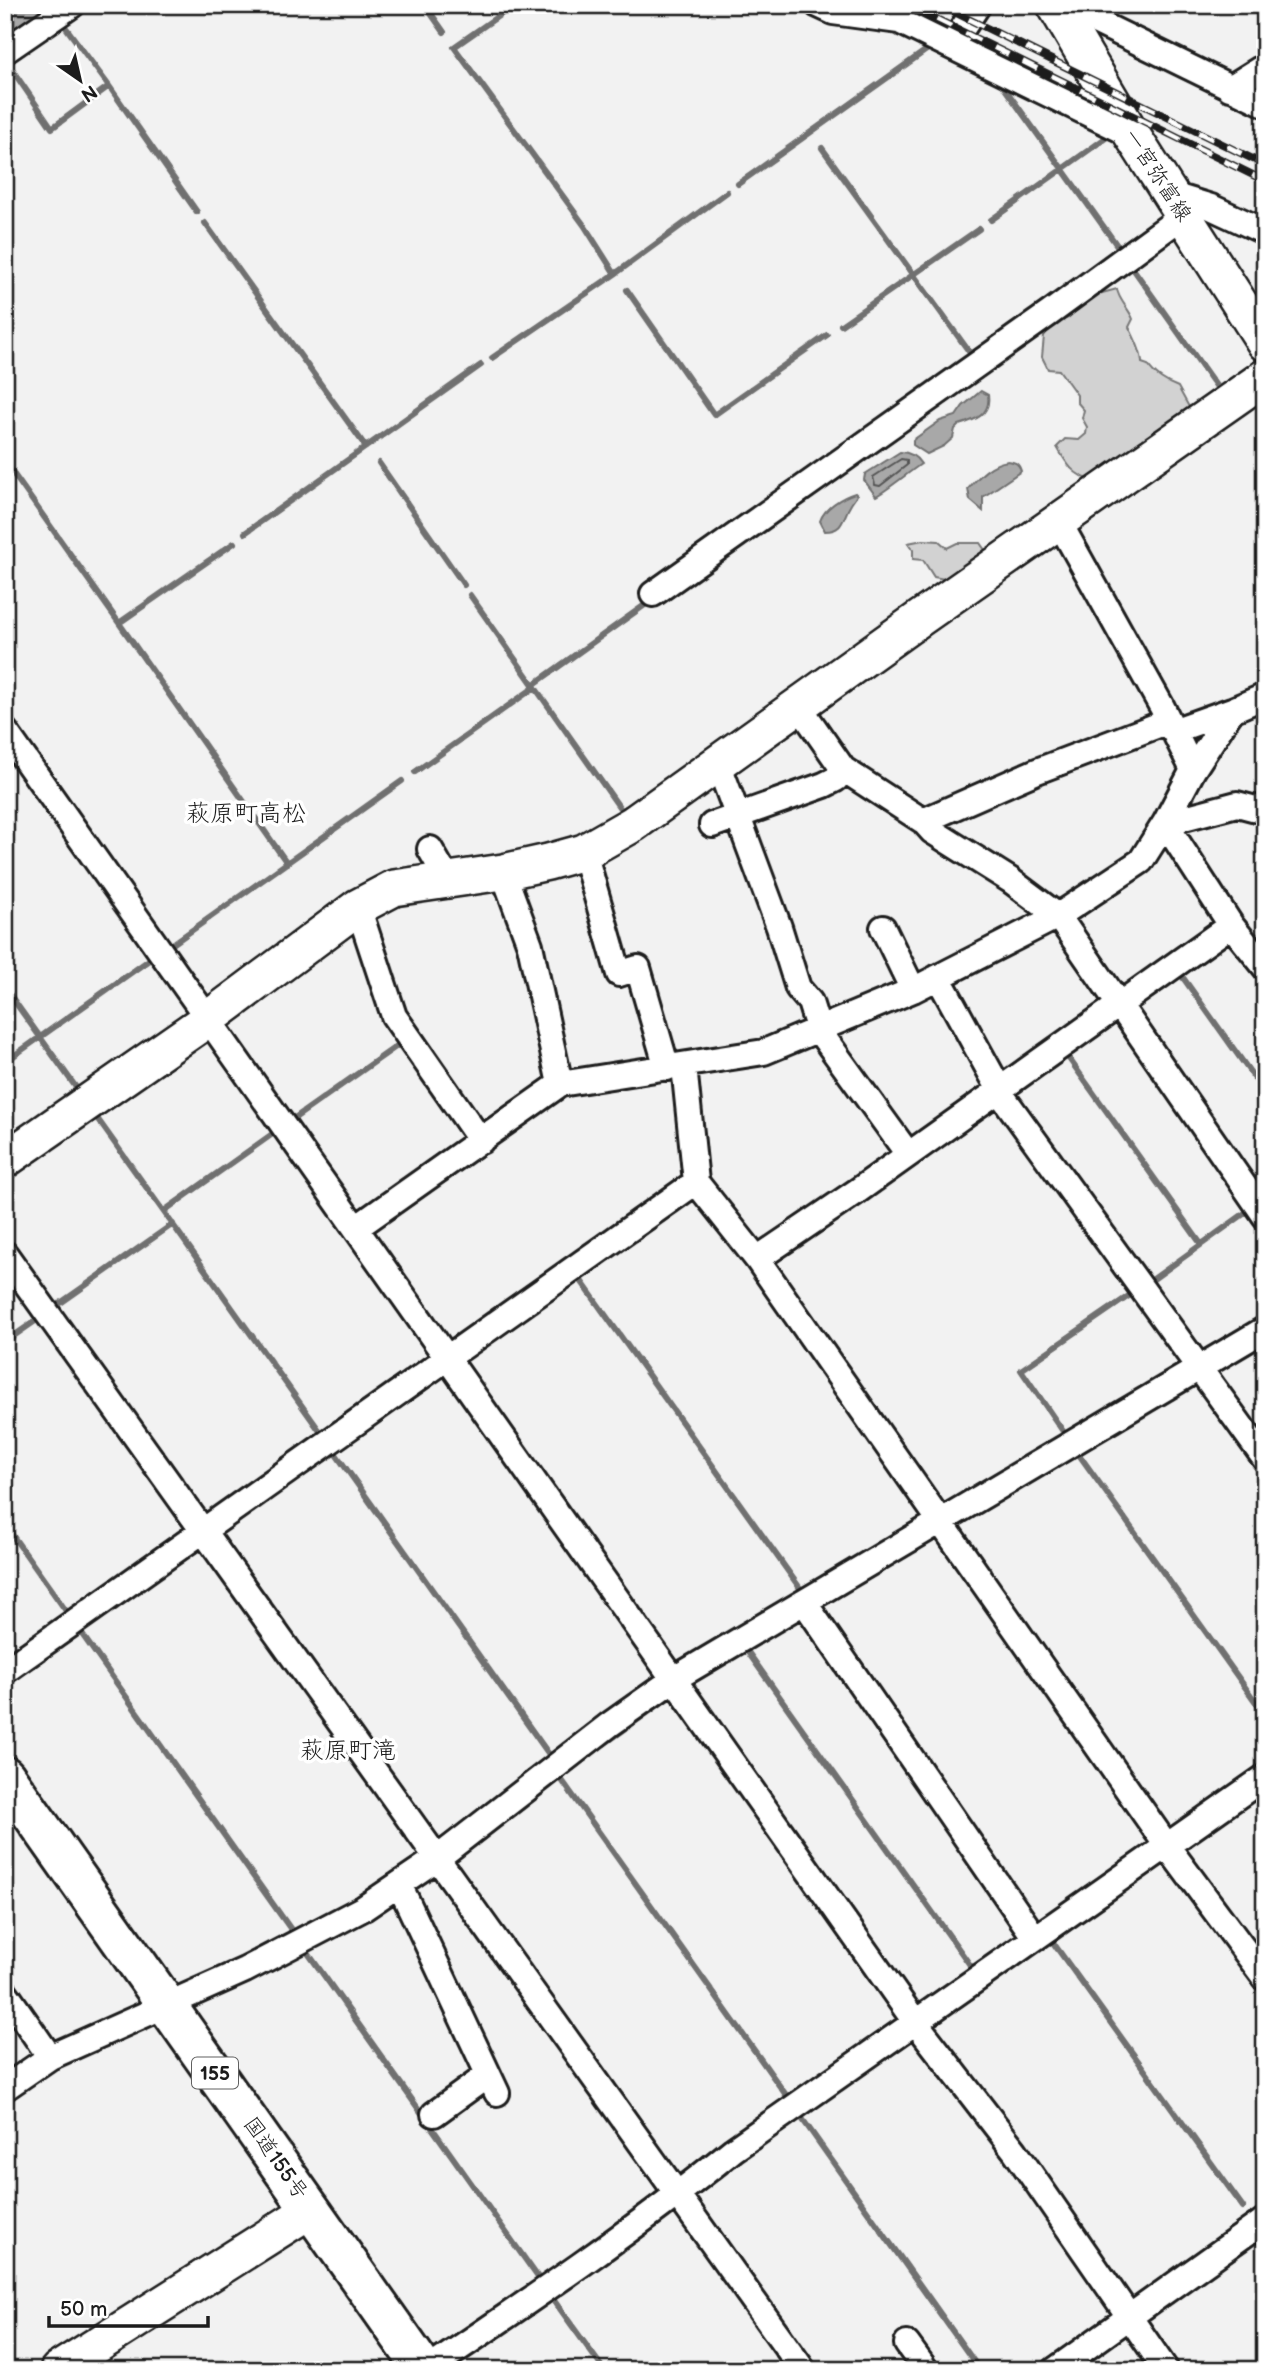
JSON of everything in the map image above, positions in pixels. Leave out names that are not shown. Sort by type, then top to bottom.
[{"type":"highway","name":"国道155号","points":[[5,1776],[426,2370]]},
{"type":"street","points":[[5,51],[72,5]]},
{"type":"street","points":[[818,5],[833,12],[899,21],[1132,135]]},
{"type":"street","points":[[951,46],[978,5]]},
{"type":"street","name":"一宮弥富線","points":[[1055,5],[1132,135],[1265,343]]},
{"type":"street","points":[[1062,5],[1265,104]]},
{"type":"street","points":[[1230,88],[1265,66]]},
{"type":"street","points":[[653,594],[1039,321],[1178,205],[1211,207],[1265,232]]},
{"type":"street","points":[[5,1160],[208,1019],[358,907],[436,864],[503,872],[584,852],[633,824],[1265,377]]},
{"type":"street","points":[[1059,522],[1193,771]]},
{"type":"street","points":[[923,821],[1037,771],[1171,726],[1264,699]]},
{"type":"street","points":[[799,706],[842,769],[923,821],[932,831],[1010,880],[1058,916],[1265,1216]]},
{"type":"street","points":[[356,1228],[560,1084],[764,1052],[913,990],[1058,916],[1141,861],[1232,710]]},
{"type":"street","points":[[5,732],[916,2023],[1015,2151],[1166,2370]]},
{"type":"street","points":[[718,764],[779,926],[798,988],[810,1002],[819,1031],[908,1154]]},
{"type":"street","points":[[712,825],[824,785],[836,779],[842,769]]},
{"type":"street","points":[[1165,823],[1237,804],[1256,809],[1265,806]]},
{"type":"street","points":[[1165,823],[1231,925],[1265,967]]},
{"type":"street","points":[[584,852],[619,974],[638,968],[675,1067],[696,1182],[757,1259],[1167,1846],[1265,1978]]},
{"type":"street","points":[[503,872],[530,945],[560,1084]]},
{"type":"street","points":[[358,907],[394,1016],[481,1140]]},
{"type":"street","points":[[757,1259],[1231,925]]},
{"type":"street","points":[[883,928],[913,990]]},
{"type":"street","points":[[938,977],[1006,1101],[1265,1459]]},
{"type":"street","points":[[5,1671],[696,1182]]},
{"type":"street","points":[[5,1254],[203,1533],[439,1857],[803,2370]]},
{"type":"street","points":[[5,2088],[50,2057],[245,1970],[363,1908],[439,1857],[609,1725],[674,1679],[1265,1329]]},
{"type":"street","points":[[804,1602],[1035,1938]]},
{"type":"street","points":[[426,2370],[678,2195],[733,2150],[1265,1777]]},
{"type":"street","points":[[399,1884],[493,2084],[434,2114]]},
{"type":"street","points":[[5,1993],[50,2057]]},
{"type":"street","points":[[58,2370],[312,2209]]},
{"type":"street","points":[[1055,2370],[1265,2220]]},
{"type":"street","points":[[907,2344],[926,2370]]},
{"type":"shaded area","points":[[1117,289],[1133,319],[1129,327],[1142,363],[1178,387],[1189,407],[1184,417],[1093,480],[1081,476],[1067,464],[1057,447],[1065,439],[1079,440],[1086,434],[1087,427],[1082,418],[1084,410],[1077,402],[1077,395],[1059,370],[1048,369],[1042,357],[1044,336],[1055,322],[1068,318],[1091,296]]},
{"type":"shaded area","points":[[939,541],[947,548],[957,543],[980,543],[985,550],[986,561],[955,581],[934,577],[923,560],[913,559],[913,550],[908,543]]},
{"type":"water","points":[[981,391],[988,395],[984,412],[976,419],[959,425],[953,438],[944,446],[927,454],[913,445],[913,440],[940,421],[956,416],[963,406]]},
{"type":"water","points":[[900,452],[912,455],[921,464],[876,496],[864,480],[865,474]]},
{"type":"water","points":[[1008,461],[1017,464],[1021,471],[983,497],[983,511],[970,500],[968,489],[991,467]]},
{"type":"water","points":[[855,493],[857,495],[839,527],[825,531],[820,521],[825,512],[839,500]]},
{"type":"waterway","points":[[5,19],[26,5]]},
{"type":"waterway","points":[[425,5],[444,32]]},
{"type":"waterway","points":[[514,5],[454,47],[584,225],[615,274]]},
{"type":"waterway","points":[[67,29],[109,86]]},
{"type":"waterway","points":[[738,184],[932,46]]},
{"type":"waterway","points":[[11,68],[52,128],[109,86],[197,212]]},
{"type":"waterway","points":[[998,79],[1121,251]]},
{"type":"waterway","points":[[991,220],[1107,137]]},
{"type":"waterway","points":[[822,148],[973,357]]},
{"type":"waterway","points":[[492,358],[615,274],[727,192]]},
{"type":"waterway","points":[[205,223],[366,447]]},
{"type":"waterway","points":[[841,325],[979,229]]},
{"type":"waterway","points":[[1134,270],[1219,390]]},
{"type":"waterway","points":[[627,290],[714,415],[827,335]]},
{"type":"waterway","points":[[245,533],[481,365]]},
{"type":"waterway","points":[[5,462],[119,623],[234,543]]},
{"type":"waterway","points":[[379,463],[464,585]]},
{"type":"waterway","points":[[470,595],[622,811],[626,808]]},
{"type":"waterway","points":[[533,685],[649,602]]},
{"type":"waterway","points":[[119,623],[287,863]]},
{"type":"waterway","points":[[415,772],[535,687]]},
{"type":"waterway","points":[[167,948],[402,781]]},
{"type":"waterway","points":[[5,1062],[156,955]]},
{"type":"waterway","points":[[1179,972],[1265,1093]]},
{"type":"waterway","points":[[5,988],[80,1093]]},
{"type":"waterway","points":[[289,1122],[404,1041]]},
{"type":"waterway","points":[[1065,1053],[1201,1244]]},
{"type":"waterway","points":[[94,1114],[322,1434]]},
{"type":"waterway","points":[[164,1211],[278,1130]]},
{"type":"waterway","points":[[1145,1285],[1252,1208]]},
{"type":"waterway","points":[[52,1309],[173,1224]]},
{"type":"waterway","points":[[577,1275],[802,1591]]},
{"type":"waterway","points":[[1069,1440],[1021,1370],[1136,1291]]},
{"type":"waterway","points":[[5,1342],[41,1317]]},
{"type":"waterway","points":[[1075,1449],[1265,1715]]},
{"type":"waterway","points":[[333,1450],[548,1753]]},
{"type":"waterway","points":[[5,1525],[69,1615]]},
{"type":"waterway","points":[[79,1630],[292,1931]]},
{"type":"waterway","points":[[745,1648],[975,1972]]},
{"type":"waterway","points":[[604,1744],[675,1693]]},
{"type":"waterway","points":[[559,1776],[791,2102]]},
{"type":"waterway","points":[[1049,1937],[1243,2207]]},
{"type":"waterway","points":[[308,1953],[542,2283]]},
{"type":"waterway","points":[[801,2117],[980,2370]]},
{"type":"waterway","points":[[550,2295],[604,2370]]},
{"type":"railway","points":[[908,5],[1265,181]]},
{"type":"railway","points":[[940,5],[1265,165]]},
{"type":"district","name":"萩原町高松","points":[[246,813]]},
{"type":"district","name":"萩原町滝","points":[[348,1750]]}]
